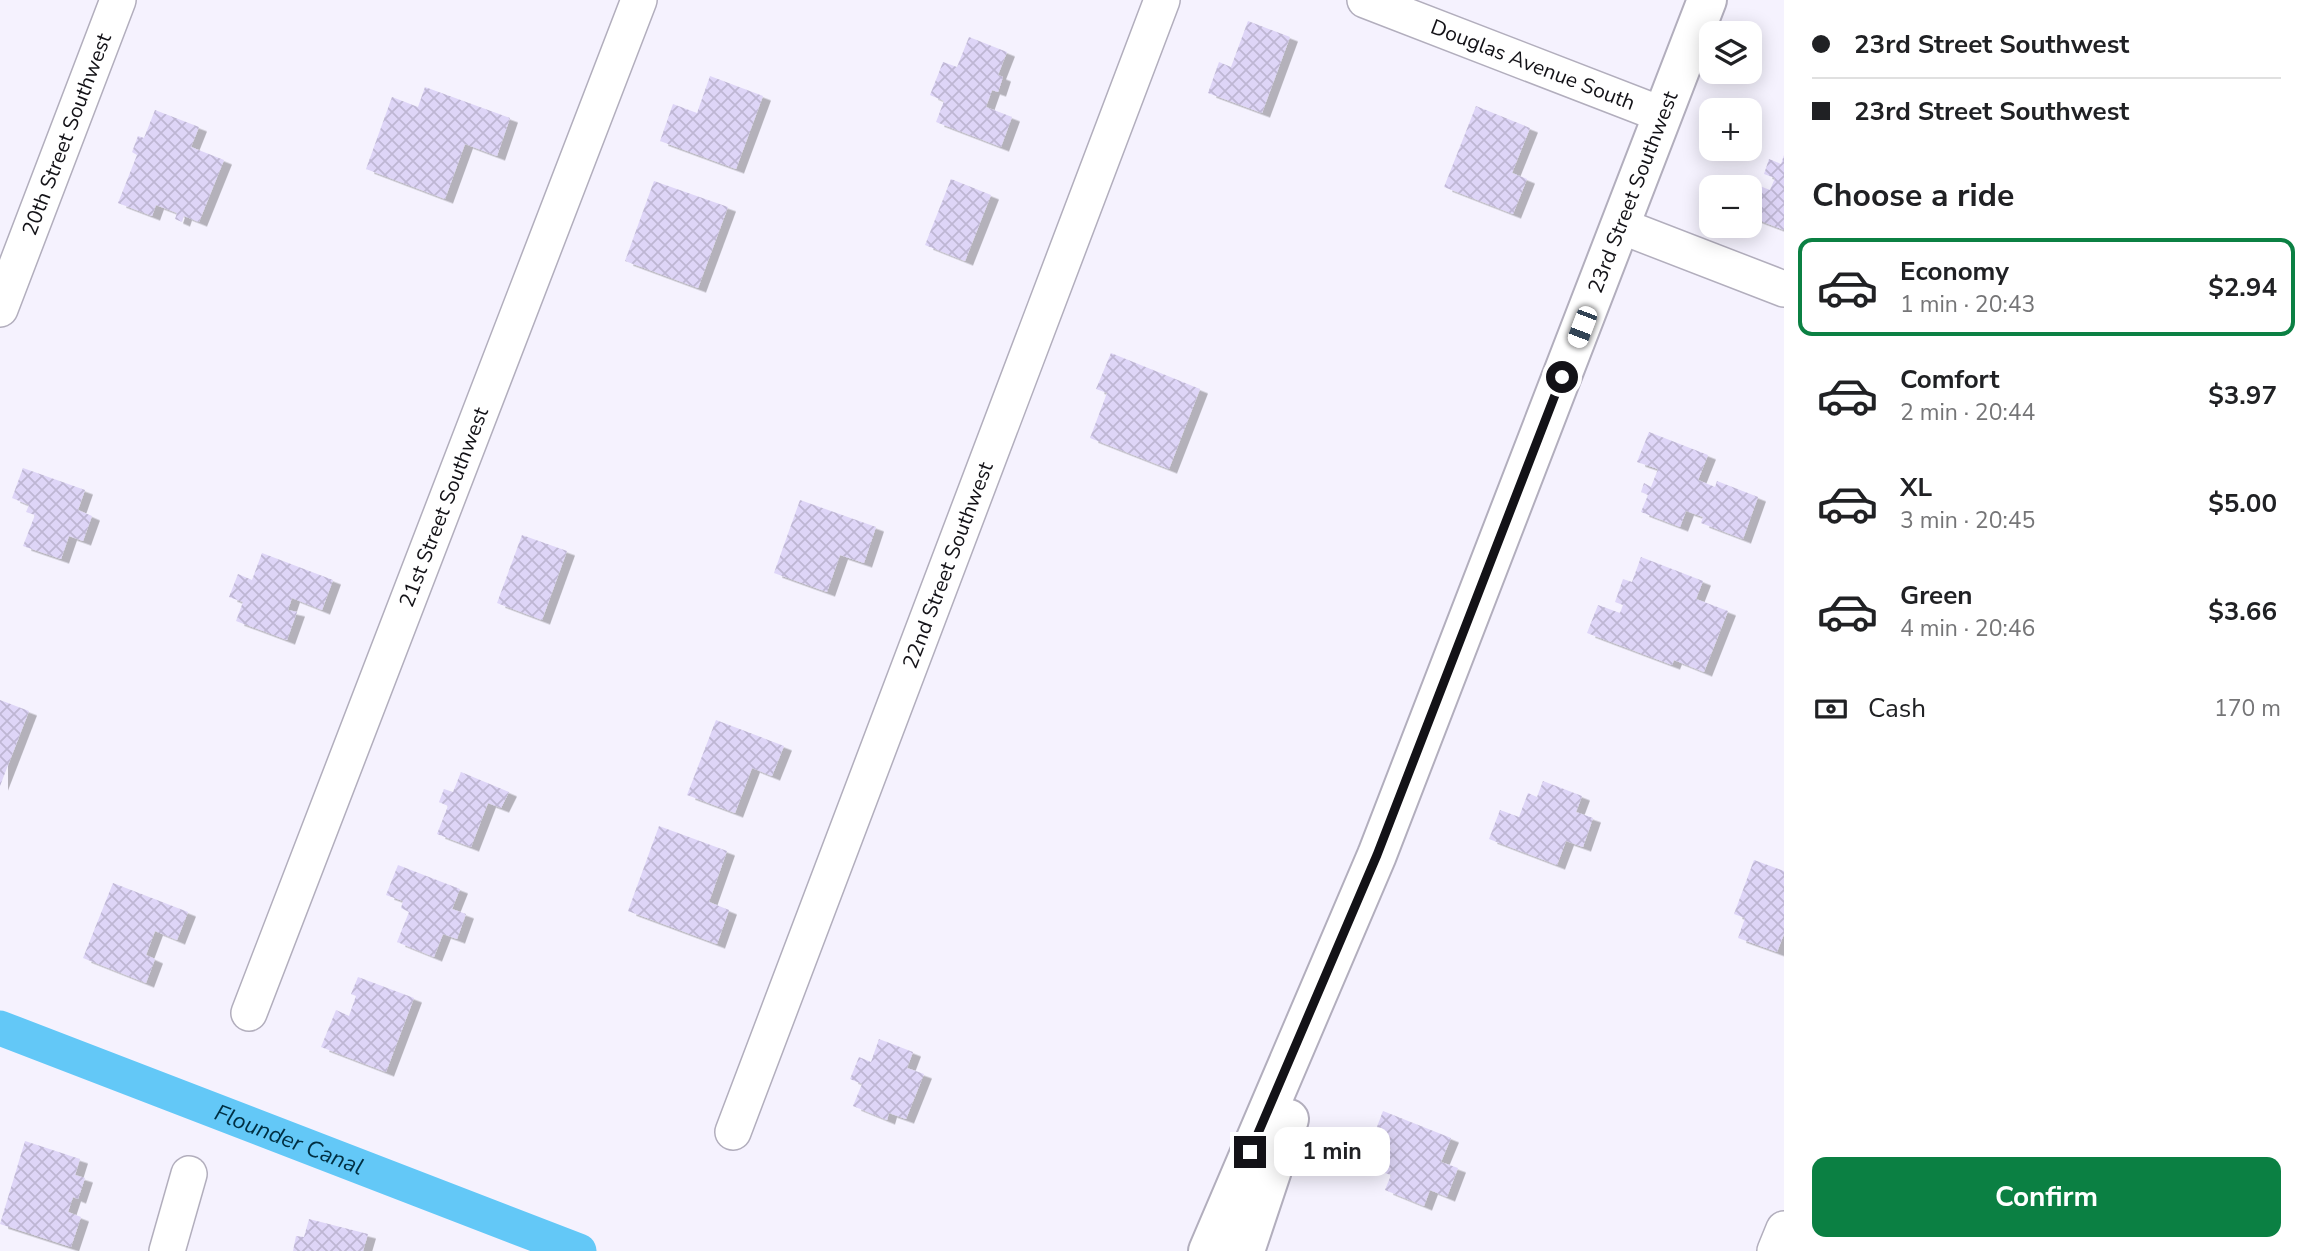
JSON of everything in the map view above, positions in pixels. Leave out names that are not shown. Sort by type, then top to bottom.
[{"type":"street","name":"20th Street Southwest","points":[[0,309],[118,0]]},
{"type":"street","name":"21st Street Southwest","points":[[249,1013],[639,0]]},
{"type":"street","name":"22nd Street Southwest","points":[[733,1132],[1162,0]]},
{"type":"street","name":"Douglas Avenue South","points":[[1365,0],[1663,115]]},
{"type":"street","name":"23rd Street Southwest","points":[[1208,1251],[1377,855],[1707,0]]},
{"type":"street","points":[[1620,226],[1784,289]]},
{"type":"street","name":"23rd Street Southwest","points":[[1245,1251],[1377,855]]},
{"type":"street","points":[[167,1251],[189,1174]]},
{"type":"street","points":[[1776,1251],[1784,1228]]},
{"type":"building","points":[[1248,21],[1290,37],[1262,113],[1208,93],[1219,62],[1231,67]]},
{"type":"building","points":[[969,37],[1007,52],[998,75],[1003,77],[998,92],[992,90],[986,107],[1012,117],[1001,147],[936,122],[944,101],[930,95],[943,62],[957,67]]},
{"type":"building","points":[[710,76],[763,96],[736,169],[660,141],[673,104],[697,113]]},
{"type":"building","points":[[425,87],[510,118],[497,156],[465,144],[445,199],[366,169],[392,97],[418,107]]},
{"type":"building","points":[[1476,106],[1530,128],[1512,173],[1527,179],[1513,214],[1444,187]]},
{"type":"building","points":[[155,110],[199,127],[191,147],[224,160],[199,222],[184,216],[182,222],[175,219],[177,213],[156,205],[152,216],[118,203],[137,155],[132,152],[138,136],[144,138]]},
{"type":"building","points":[[1784,155],[1784,230],[1762,222],[1762,187],[1770,190],[1775,178],[1764,174],[1769,159],[1781,164]]},
{"type":"building","points":[[951,179],[991,195],[965,261],[925,245]]},
{"type":"building","points":[[654,181],[728,207],[698,288],[625,261]]},
{"type":"building","points":[[1111,353],[1200,389],[1169,469],[1090,438],[1107,393],[1096,389]]},
{"type":"building","points":[[1649,432],[1708,455],[1698,480],[1715,487],[1717,481],[1758,497],[1743,539],[1701,523],[1703,517],[1686,511],[1680,527],[1641,512],[1648,495],[1641,492],[1644,483],[1651,487],[1658,469],[1637,462]]},
{"type":"building","points":[[23,468],[85,490],[78,510],[92,516],[83,541],[69,536],[61,559],[23,546],[35,515],[26,512],[29,505],[12,498]]},
{"type":"building","points":[[800,500],[876,527],[864,563],[840,555],[827,592],[774,573]]},
{"type":"building","points":[[522,535],[567,551],[542,620],[497,603]]},
{"type":"building","points":[[262,553],[333,580],[322,610],[292,598],[288,610],[297,612],[287,640],[236,621],[243,602],[229,597],[238,574],[252,580]]},
{"type":"building","points":[[1641,557],[1703,581],[1696,599],[1728,611],[1704,672],[1674,660],[1672,665],[1587,633],[1598,605],[1620,613],[1623,605],[1615,602],[1623,579],[1632,582]]},
{"type":"building","points":[[0,700],[29,711],[0,786]]},
{"type":"building","points":[[716,720],[784,746],[772,776],[752,768],[735,813],[687,795]]},
{"type":"building","points":[[461,772],[509,792],[501,808],[488,803],[471,847],[437,834],[448,806],[439,802],[444,789],[453,792]]},
{"type":"building","points":[[1543,781],[1582,796],[1576,812],[1593,818],[1583,847],[1566,841],[1557,865],[1489,839],[1500,810],[1519,817],[1528,793],[1537,797]]},
{"type":"building","points":[[659,826],[727,851],[709,902],[729,910],[717,944],[628,911]]},
{"type":"building","points":[[1754,860],[1784,871],[1784,934],[1777,952],[1738,938],[1745,918],[1734,914]]},
{"type":"building","points":[[398,865],[460,889],[452,909],[466,914],[457,939],[443,934],[434,957],[397,942],[409,912],[401,908],[403,901],[386,895]]},
{"type":"building","points":[[113,883],[188,912],[177,940],[155,931],[146,955],[155,959],[146,983],[83,958]]},
{"type":"building","points":[[358,977],[414,998],[386,1072],[321,1047],[336,1010],[349,1016],[356,996],[351,994]]},
{"type":"building","points":[[879,1039],[913,1052],[907,1068],[924,1074],[906,1119],[889,1113],[887,1120],[853,1106],[862,1084],[850,1079],[859,1057],[871,1062]]},
{"type":"building","points":[[1383,1111],[1451,1138],[1441,1162],[1458,1168],[1447,1197],[1430,1190],[1424,1206],[1385,1190],[1391,1175],[1382,1172],[1391,1148],[1372,1140]]},
{"type":"building","points":[[25,1141],[80,1159],[75,1175],[85,1178],[78,1199],[73,1197],[68,1212],[81,1217],[71,1247],[0,1224]]},
{"type":"building","points":[[309,1219],[368,1234],[363,1251],[293,1251],[296,1236],[304,1237]]},
{"type":"waterway","name":"Flounder Canal","points":[[0,1028],[579,1251]]},
{"type":"route","points":[[1250,1152],[1377,855],[1562,377]]}]
